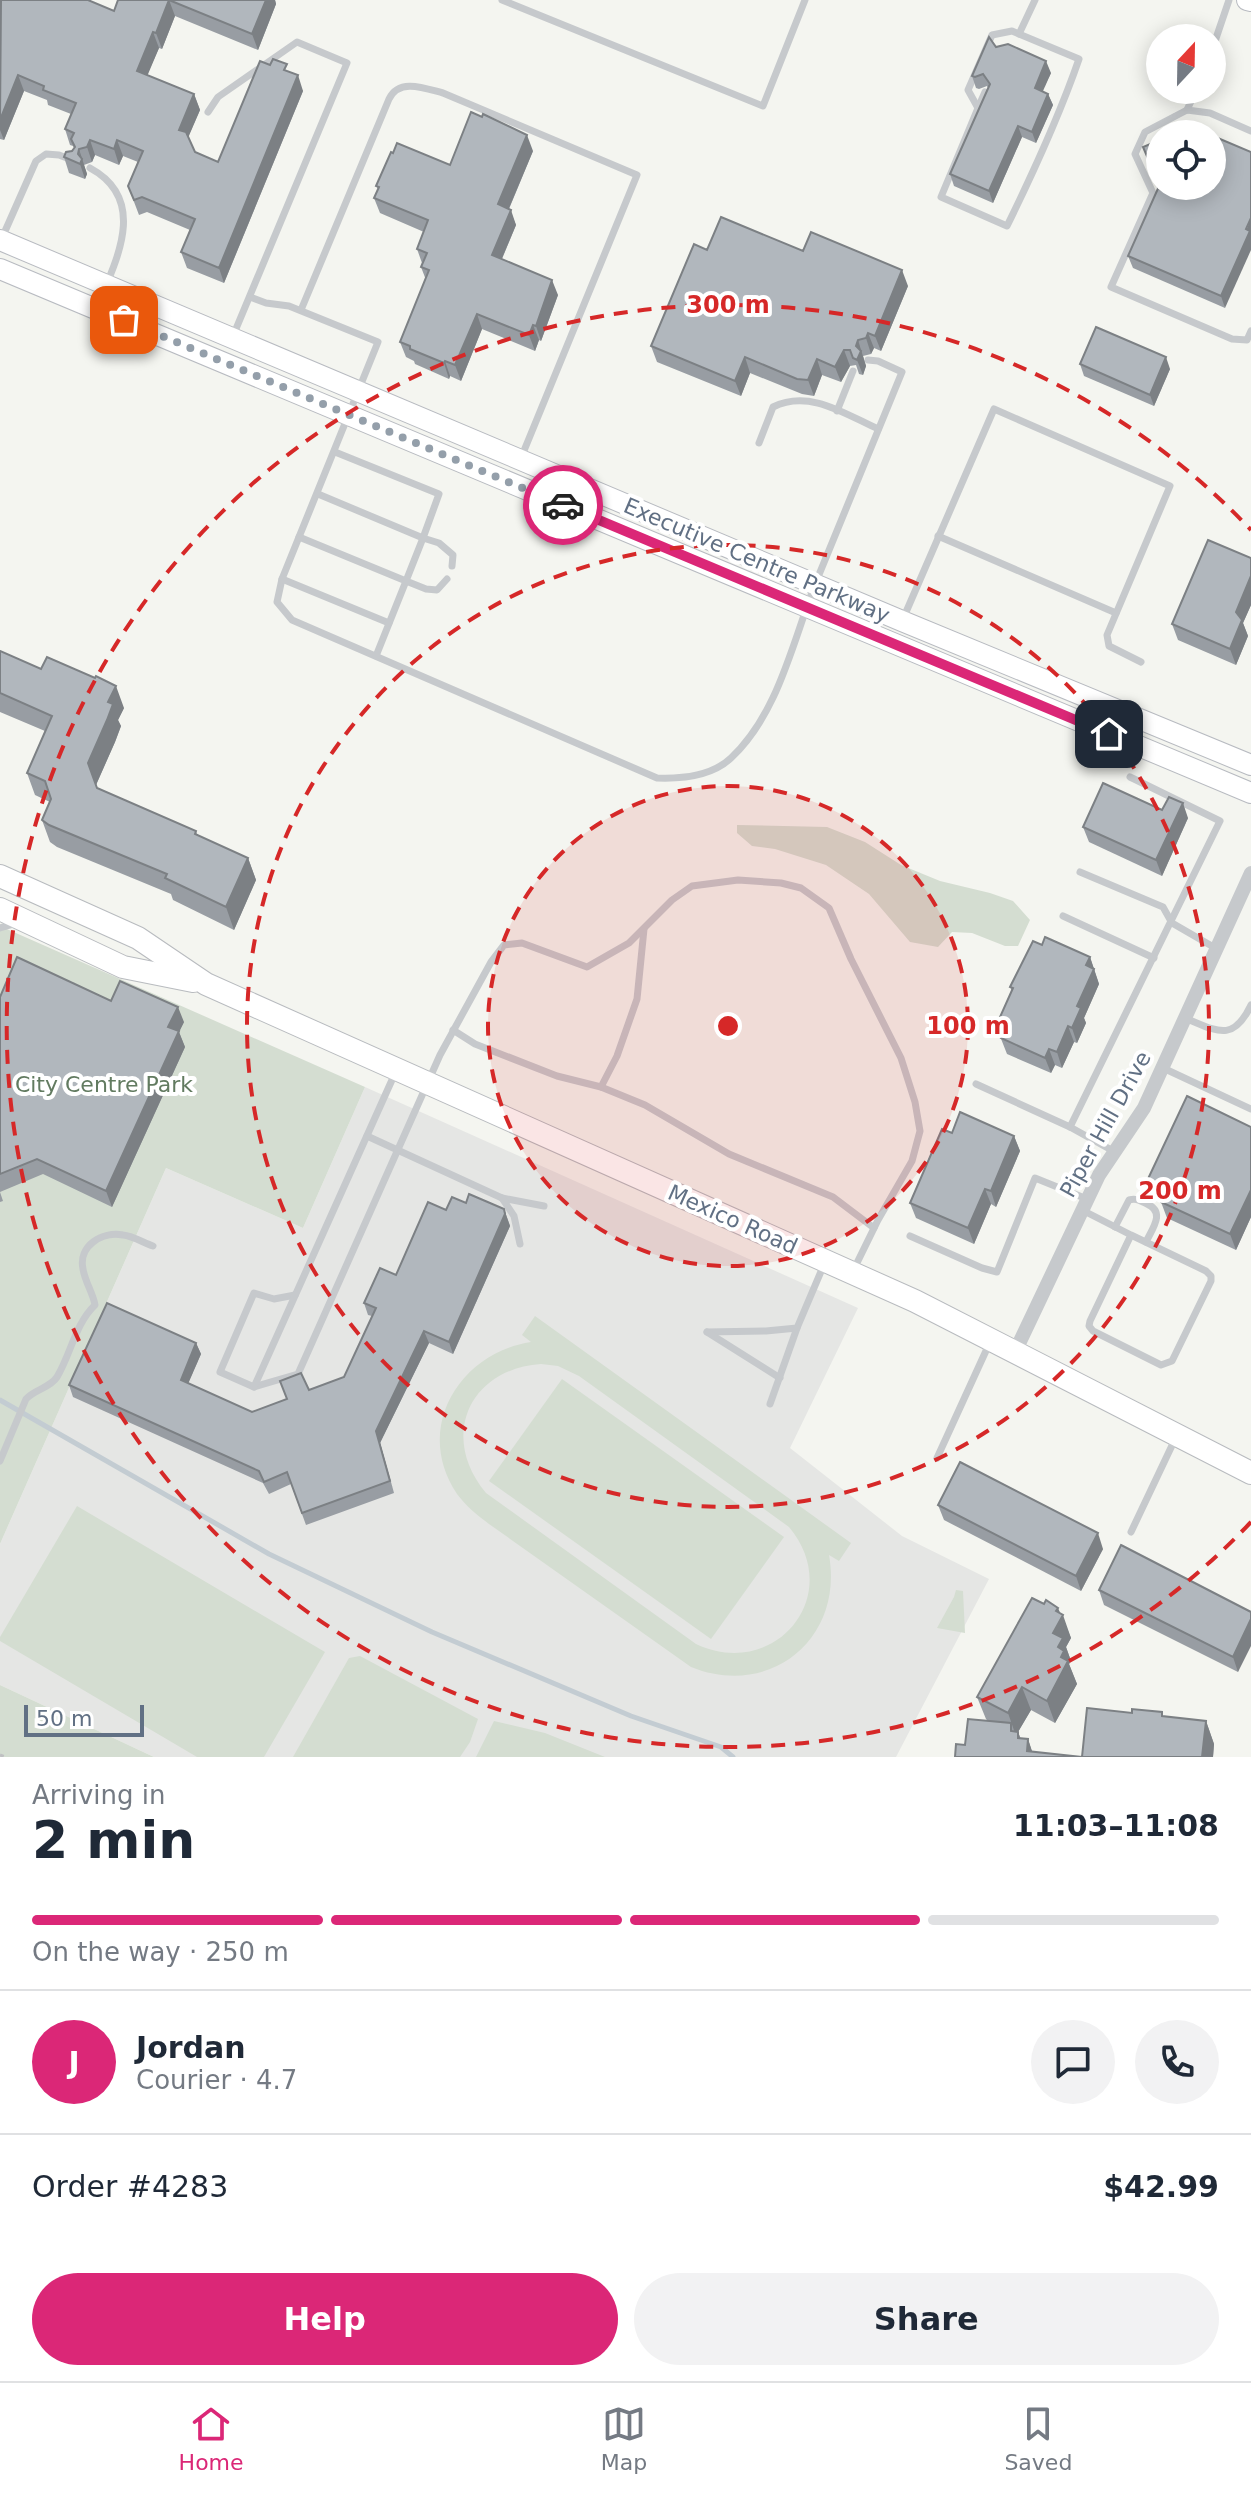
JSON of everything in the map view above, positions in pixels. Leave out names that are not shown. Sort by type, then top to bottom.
[{"type":"main road","name":"Mexico Road","points":[[0,876],[138,938],[206,984],[852,1272],[1251,1473]]},
{"type":"main road","name":"Mexico Road","points":[[0,909],[123,967],[206,984]]},
{"type":"street","name":"Executive Centre Parkway","points":[[1,240],[1251,765]]},
{"type":"street","name":"Executive Centre Parkway","points":[[0,269],[1251,793]]},
{"type":"street","name":"Piper Hill Drive","points":[[1015,1352],[1099,1175],[1144,1108],[1251,873]]},
{"type":"lane","points":[[502,0],[763,106],[805,0]]},
{"type":"lane","points":[[1007,42],[1035,0]]},
{"type":"lane","points":[[1221,24],[1229,0]]},
{"type":"lane","points":[[978,108],[968,90],[992,35],[1016,32],[1079,59],[1045,148],[1007,226],[941,197],[985,92]]},
{"type":"lane","points":[[208,112],[218,97],[297,42],[347,63],[232,338]]},
{"type":"lane","points":[[301,310],[389,99],[400,87],[443,93],[637,175],[520,460]]},
{"type":"lane","points":[[1187,110],[1190,104]]},
{"type":"lane","points":[[1251,131],[1210,113],[1187,110],[1145,132],[1135,154],[1153,193],[1111,287],[1232,339],[1247,340],[1251,331]]},
{"type":"lane","points":[[1,240],[36,161],[46,154],[74,161]]},
{"type":"lane","points":[[90,168],[101,174],[117,193],[124,221],[124,240],[96,309]]},
{"type":"lane","points":[[250,297],[301,310],[378,342],[282,579],[277,602],[292,620],[657,778],[679,779],[718,769],[734,756],[752,734],[771,702],[815,584],[902,372],[868,360]]},
{"type":"lane","points":[[837,411],[853,371]]},
{"type":"lane","points":[[759,443],[773,407],[785,401],[820,403],[878,429]]},
{"type":"lane","points":[[902,621],[994,409],[1170,486],[1107,635],[1109,646],[1141,662]]},
{"type":"lane","points":[[335,452],[439,494],[376,656]]},
{"type":"lane","points":[[318,494],[448,548],[453,555],[452,566]]},
{"type":"lane","points":[[938,536],[1116,613]]},
{"type":"lane","points":[[299,537],[426,589],[437,590],[447,579]]},
{"type":"lane","points":[[282,579],[389,623]]},
{"type":"lane","points":[[1070,1127],[1220,821],[1130,777]]},
{"type":"lane","points":[[1080,872],[1163,907],[1172,923],[1217,949]]},
{"type":"lane","points":[[295,1295],[274,1299],[254,1293],[220,1372],[254,1387],[298,1374],[427,1083],[453,1030],[491,962],[504,945],[522,943],[587,967],[629,943],[672,900],[692,886],[738,880],[781,883],[801,888],[829,908],[901,1058],[915,1102],[920,1131],[912,1161],[852,1272]]},
{"type":"lane","points":[[1063,916],[1154,958]]},
{"type":"lane","points":[[0,928],[26,921]]},
{"type":"lane","points":[[601,1087],[617,1056],[637,999],[644,927]]},
{"type":"lane","points":[[1185,1018],[1218,1032],[1227,1032],[1239,1023],[1251,1005]]},
{"type":"lane","points":[[453,1030],[475,1044],[557,1076],[601,1087],[645,1105],[729,1154],[833,1197],[874,1228]]},
{"type":"lane","points":[[1163,1068],[1251,1109]]},
{"type":"lane","points":[[254,1387],[397,1069]]},
{"type":"lane","points":[[976,1084],[1070,1127],[1115,1152]]},
{"type":"lane","points":[[367,1136],[502,1198],[544,1206]]},
{"type":"lane","points":[[910,1236],[997,1272],[1035,1178],[1085,1204],[1115,1227],[1206,1271],[1211,1276],[1172,1361],[1166,1365],[1093,1331],[1089,1326],[1131,1235]]},
{"type":"lane","points":[[502,1198],[514,1216],[520,1244]]},
{"type":"lane","points":[[1115,1227],[1129,1200],[1135,1199],[1154,1207],[1158,1218],[1146,1242]]},
{"type":"lane","points":[[0,1461],[26,1399],[55,1380],[85,1314],[95,1305],[82,1268],[86,1249],[96,1239],[115,1235],[125,1235],[153,1246]]},
{"type":"lane","points":[[770,1404],[826,1260]]},
{"type":"lane","points":[[780,1378],[707,1332],[797,1328]]},
{"type":"lane","points":[[937,1458],[991,1340]]},
{"type":"lane","points":[[1131,1532],[1177,1435]]},
{"type":"path","points":[[0,1755],[5,1757]]},
{"type":"shaded area","points":[[365,1087],[858,1308],[790,1448],[902,1536],[989,1579],[896,1757],[154,1757],[0,1685],[0,1544],[166,1168],[303,1228]]},
{"type":"green space","points":[[737,825],[827,827],[865,842],[901,865],[940,881],[1013,901],[1030,920],[1018,946],[1005,946],[972,933],[952,932],[938,947],[910,942],[869,894],[826,865],[775,849],[752,846],[737,833]]},
{"type":"green space","name":"City Centre Park","points":[[0,926],[365,1087],[303,1228],[166,1168],[0,1544]]},
{"type":"green space","points":[[535,1316],[851,1543],[839,1561],[829,1555],[831,1585],[825,1612],[813,1636],[795,1654],[773,1668],[748,1675],[720,1675],[691,1667],[489,1524],[460,1498],[445,1469],[440,1444],[442,1420],[450,1398],[464,1378],[483,1361],[505,1349],[531,1342],[522,1335]],"holes":[[[541,1364],[558,1366],[579,1376],[789,1527],[805,1553],[810,1579],[805,1604],[794,1625],[775,1641],[752,1651],[725,1652],[696,1644],[486,1493],[472,1472],[465,1450],[464,1429],[469,1409],[480,1392],[495,1378],[516,1369]]]},
{"type":"green space","points":[[562,1379],[784,1537],[711,1639],[489,1481]]},
{"type":"green space","points":[[77,1506],[325,1652],[264,1757],[197,1757],[0,1641]]},
{"type":"green space","points":[[956,1590],[963,1591],[965,1633],[937,1628]]},
{"type":"green space","points":[[360,1656],[478,1719],[470,1742],[460,1757],[293,1757],[349,1658]]},
{"type":"green space","points":[[0,1685],[154,1757],[0,1757]]},
{"type":"green space","points":[[494,1721],[545,1733],[605,1757],[476,1757]]},
{"type":"building","points":[[1,0],[88,0],[114,11],[118,0],[169,0],[137,71],[194,94],[179,130],[186,132],[195,152],[218,162],[260,61],[270,65],[273,59],[287,64],[284,70],[298,75],[219,268],[181,252],[195,219],[142,197],[134,200],[128,186],[143,151],[117,140],[114,149],[90,140],[87,147],[79,149],[80,164],[64,157],[75,147],[71,139],[74,133],[65,129],[76,103],[43,90],[44,86],[18,75],[0,120]]},
{"type":"building","points":[[169,0],[266,0],[252,34]]},
{"type":"building","points":[[989,37],[996,47],[1008,44],[1046,61],[1035,88],[1048,94],[1032,132],[1018,126],[989,191],[950,174],[990,84],[983,74],[972,76]]},
{"type":"building","points":[[471,112],[482,117],[483,114],[527,135],[498,204],[511,210],[492,255],[552,280],[536,326],[533,325],[529,335],[477,314],[455,365],[410,349],[410,346],[400,342],[429,270],[421,267],[427,253],[417,249],[428,220],[374,198],[379,187],[376,186],[397,143],[450,165]]},
{"type":"building","points":[[1226,141],[1251,152],[1251,218],[1246,229],[1250,231],[1221,296],[1128,256],[1153,200],[1226,200]]},
{"type":"building","points":[[721,217],[803,251],[811,232],[902,270],[875,336],[868,333],[866,338],[858,340],[856,346],[861,351],[857,360],[850,350],[844,350],[835,367],[817,359],[808,380],[797,379],[745,357],[735,381],[651,346],[694,244],[707,250]]},
{"type":"building","points":[[1096,327],[1166,357],[1150,395],[1080,364]]},
{"type":"building","points":[[1208,540],[1251,558],[1251,576],[1236,612],[1242,620],[1230,649],[1172,624]]},
{"type":"building","points":[[0,651],[41,669],[47,657],[116,686],[108,702],[113,704],[88,763],[97,788],[196,831],[195,834],[248,858],[226,907],[165,878],[167,874],[42,820],[51,799],[45,781],[27,773],[52,716],[0,693]]},
{"type":"building","points":[[1103,783],[1162,810],[1169,797],[1183,803],[1156,860],[1083,827]]},
{"type":"building","points":[[1045,937],[1090,957],[1086,965],[1094,969],[1077,1006],[1081,1008],[1072,1028],[1068,1026],[1057,1052],[1049,1049],[1045,1058],[1001,1038],[1005,1030],[996,1026],[1013,988],[1010,987],[1033,941],[1042,945]]},
{"type":"building","points":[[17,957],[111,1001],[120,981],[178,1007],[168,1027],[179,1031],[106,1191],[37,1159],[0,1174],[0,997]]},
{"type":"building","points":[[1187,1096],[1251,1127],[1251,1190],[1230,1234],[1161,1202],[1158,1189],[1147,1181]]},
{"type":"building","points":[[960,1112],[1014,1136],[991,1191],[985,1189],[968,1228],[910,1203],[942,1129],[952,1133]]},
{"type":"building","points":[[469,1194],[504,1209],[505,1214],[449,1342],[424,1331],[376,1431],[390,1481],[302,1513],[287,1472],[264,1482],[259,1471],[69,1385],[107,1303],[196,1343],[181,1380],[252,1412],[287,1399],[280,1381],[301,1373],[309,1390],[344,1377],[376,1308],[364,1303],[380,1268],[396,1275],[428,1202],[446,1210],[452,1197],[466,1203]]},
{"type":"building","points":[[960,1462],[1098,1533],[1076,1576],[938,1505]]},
{"type":"building","points":[[1121,1545],[1251,1612],[1251,1619],[1233,1657],[1099,1590]]},
{"type":"building","points":[[1032,1598],[1044,1604],[1046,1600],[1063,1615],[1053,1633],[1063,1638],[1058,1647],[1064,1651],[1061,1657],[1068,1661],[1047,1701],[1022,1687],[1008,1713],[977,1697]]},
{"type":"building","points":[[1087,1708],[1132,1713],[1132,1709],[1162,1712],[1162,1716],[1206,1721],[1202,1757],[1082,1757]]},
{"type":"building","points":[[968,1719],[1011,1723],[1011,1731],[1018,1732],[1018,1738],[1028,1739],[1027,1751],[1082,1757],[955,1757],[956,1744],[965,1745]]},
{"type":"waterway","points":[[0,1400],[269,1554],[432,1632],[631,1716],[721,1747],[733,1757]]},
{"type":"way so far","points":[[124,320],[563,505]]},
{"type":"route","points":[[563,505],[1109,734]]}]
